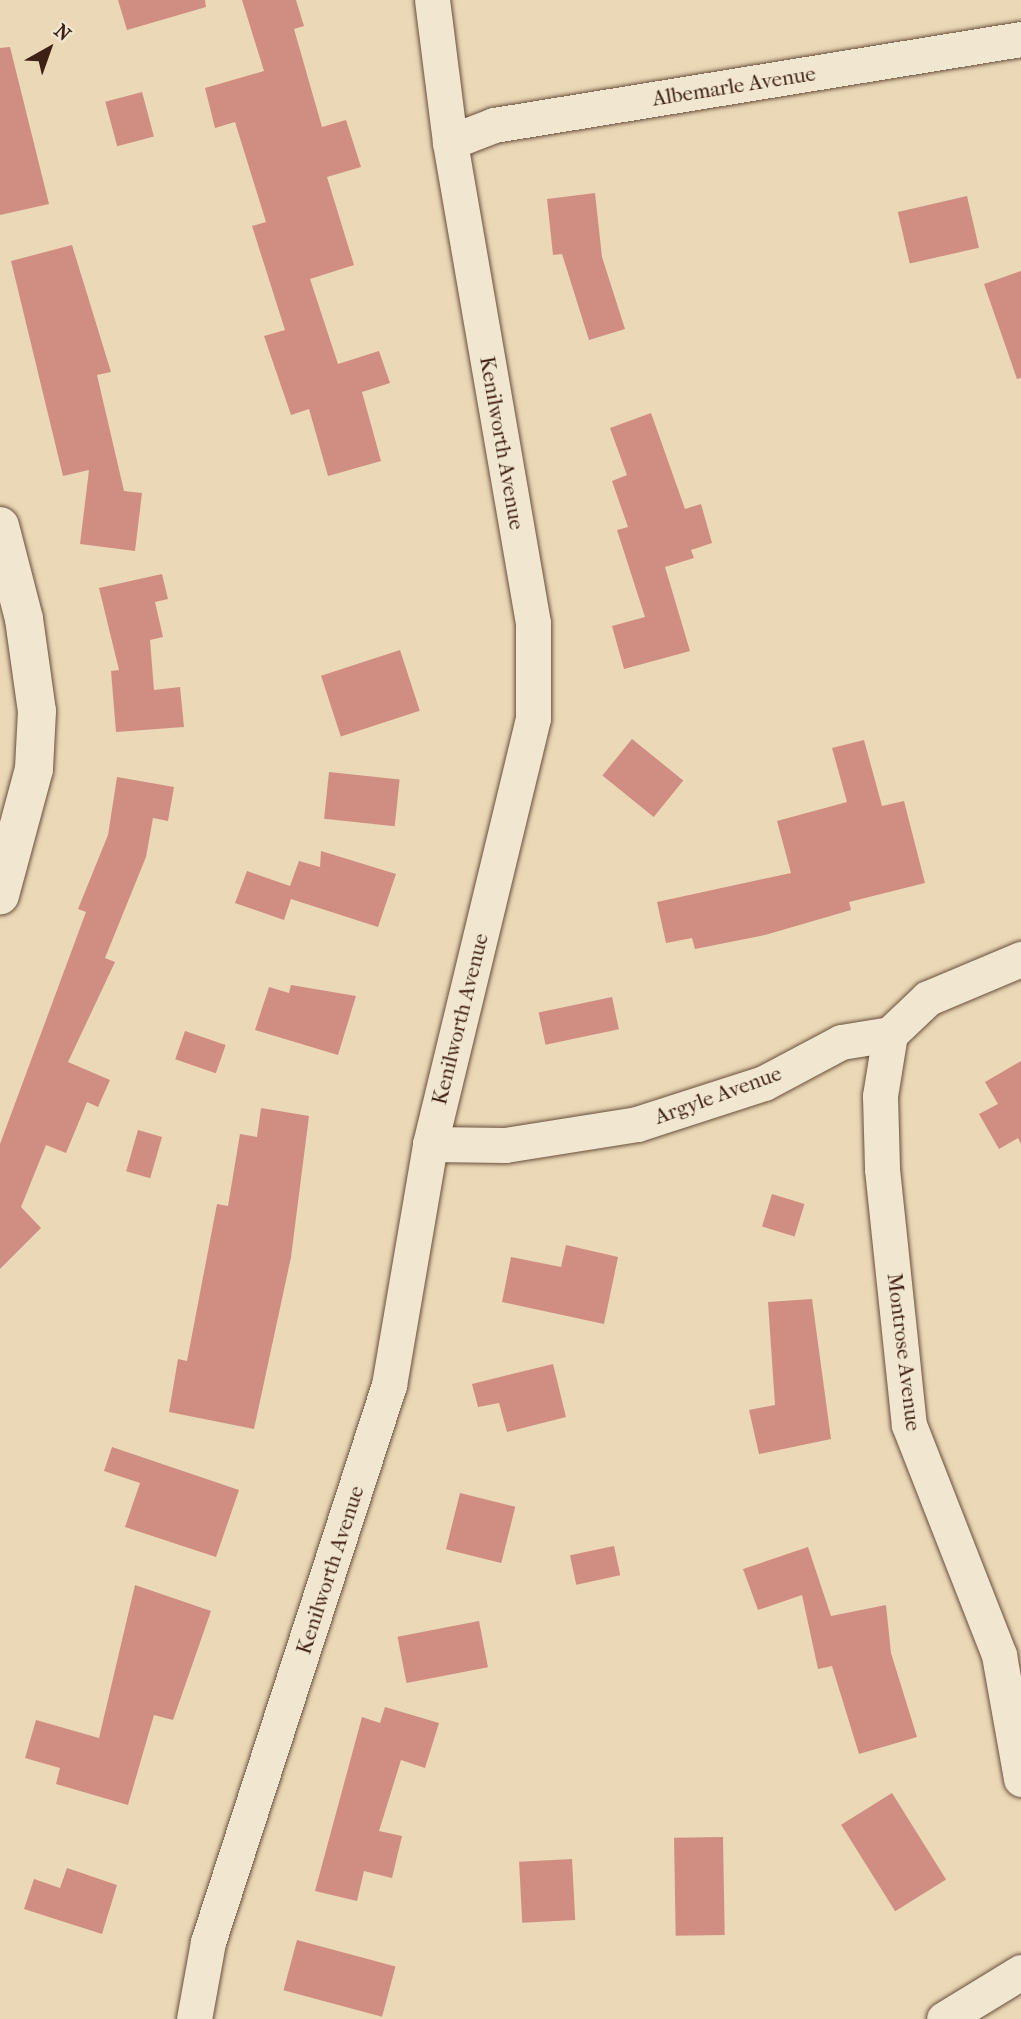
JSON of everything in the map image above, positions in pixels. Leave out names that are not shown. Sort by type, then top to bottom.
[{"type":"street","name":"Kenilworth Avenue","points":[[194,2019],[208,1942],[382,1409],[430,1144],[533,718],[533,624],[450,142],[432,0]]},
{"type":"street","name":"Albemarle Avenue","points":[[450,142],[494,125],[1021,39]]},
{"type":"street","points":[[0,526],[24,620],[37,711],[34,769],[0,895]]},
{"type":"street","points":[[890,1034],[928,999],[1021,959]]},
{"type":"street","name":"Argyle Avenue","points":[[430,1144],[505,1145],[637,1124],[764,1083],[841,1042],[890,1034]]},
{"type":"street","name":"Montrose Avenue","points":[[890,1034],[880,1096],[882,1169],[909,1425],[999,1654],[1021,1779]]},
{"type":"street","points":[[944,2019],[1021,1972]]},
{"type":"building","points":[[118,0],[205,0],[206,7],[127,30]]},
{"type":"building","points":[[242,0],[296,0],[304,26],[294,29],[322,127],[346,120],[361,167],[327,177],[354,265],[310,279],[338,364],[379,351],[390,383],[362,392],[381,461],[328,476],[309,409],[291,415],[264,336],[285,330],[252,226],[266,222],[235,122],[215,128],[205,88],[264,71]]},
{"type":"building","points":[[10,47],[49,204],[0,215],[0,48]]},
{"type":"building","points":[[142,92],[154,136],[117,146],[105,102]]},
{"type":"building","points":[[595,193],[602,257],[625,329],[589,340],[562,254],[553,255],[547,199]]},
{"type":"building","points":[[967,196],[979,248],[910,264],[898,212]]},
{"type":"building","points":[[72,245],[111,372],[97,375],[124,491],[142,493],[135,551],[80,544],[89,470],[63,476],[11,261]]},
{"type":"building","points":[[1021,271],[1021,378],[1017,379],[984,284]]},
{"type":"building","points":[[651,413],[685,509],[701,504],[712,543],[691,550],[694,558],[665,567],[690,651],[624,669],[612,626],[645,617],[617,530],[628,527],[612,481],[627,475],[610,428]]},
{"type":"building","points":[[162,574],[168,599],[155,602],[163,637],[150,640],[154,690],[180,687],[184,727],[116,732],[111,671],[119,670],[99,588]]},
{"type":"building","points":[[400,650],[420,711],[341,737],[321,676]]},
{"type":"building","points":[[632,739],[683,781],[654,817],[602,776]]},
{"type":"building","points":[[864,740],[882,806],[904,801],[925,883],[849,902],[851,910],[765,935],[695,949],[692,938],[666,943],[657,902],[791,873],[777,821],[847,802],[832,748]]},
{"type":"building","points":[[329,772],[400,779],[395,826],[324,819]]},
{"type":"building","points":[[117,777],[174,787],[168,821],[153,818],[146,857],[105,958],[115,962],[68,1062],[110,1080],[98,1107],[87,1102],[66,1153],[46,1145],[21,1207],[41,1228],[0,1269],[0,1144],[86,912],[78,909],[108,835]]},
{"type":"building","points":[[321,851],[396,874],[378,927],[291,899],[284,920],[235,903],[247,871],[290,886],[299,861],[320,867]]},
{"type":"building","points":[[291,985],[356,996],[338,1055],[255,1030],[269,987],[289,993]]},
{"type":"building","points":[[612,997],[619,1029],[546,1045],[539,1013]]},
{"type":"building","points":[[185,1031],[226,1045],[216,1073],[175,1059]]},
{"type":"building","points":[[1021,1061],[1021,1144],[1018,1138],[999,1149],[979,1114],[998,1104],[985,1082]]},
{"type":"building","points":[[261,1108],[309,1116],[291,1257],[254,1429],[169,1412],[178,1359],[187,1361],[217,1204],[228,1206],[240,1134],[257,1137]]},
{"type":"building","points":[[138,1130],[162,1137],[150,1178],[126,1171]]},
{"type":"building","points":[[772,1194],[805,1204],[795,1236],[762,1227]]},
{"type":"building","points":[[566,1245],[618,1257],[604,1324],[502,1302],[511,1257],[561,1267]]},
{"type":"building","points":[[812,1299],[831,1439],[759,1454],[749,1410],[775,1405],[768,1302]]},
{"type":"building","points":[[553,1364],[566,1417],[507,1432],[499,1403],[478,1407],[472,1384]]},
{"type":"building","points":[[112,1447],[239,1490],[216,1557],[125,1527],[140,1483],[104,1471]]},
{"type":"building","points":[[460,1493],[515,1507],[501,1563],[446,1549]]},
{"type":"building","points":[[614,1546],[620,1575],[576,1585],[570,1555]]},
{"type":"building","points":[[808,1547],[831,1616],[886,1605],[891,1653],[917,1737],[859,1754],[832,1666],[818,1669],[802,1595],[758,1610],[743,1569]]},
{"type":"building","points":[[135,1585],[211,1611],[173,1720],[154,1715],[128,1805],[56,1784],[60,1768],[25,1758],[36,1720],[99,1738]]},
{"type":"building","points":[[479,1621],[488,1667],[406,1683],[398,1637]]},
{"type":"building","points":[[385,1707],[439,1723],[425,1768],[401,1760],[379,1831],[402,1836],[392,1878],[364,1871],[357,1901],[315,1891],[362,1717],[380,1723]]},
{"type":"building","points":[[892,1793],[946,1880],[895,1911],[841,1825]]},
{"type":"building","points":[[723,1837],[725,1935],[676,1936],[674,1838]]},
{"type":"building","points":[[572,1859],[575,1920],[522,1923],[519,1862]]},
{"type":"building","points":[[67,1868],[117,1885],[102,1934],[24,1909],[34,1879],[60,1888]]},
{"type":"building","points":[[297,1940],[396,1966],[382,2017],[284,1990]]}]
